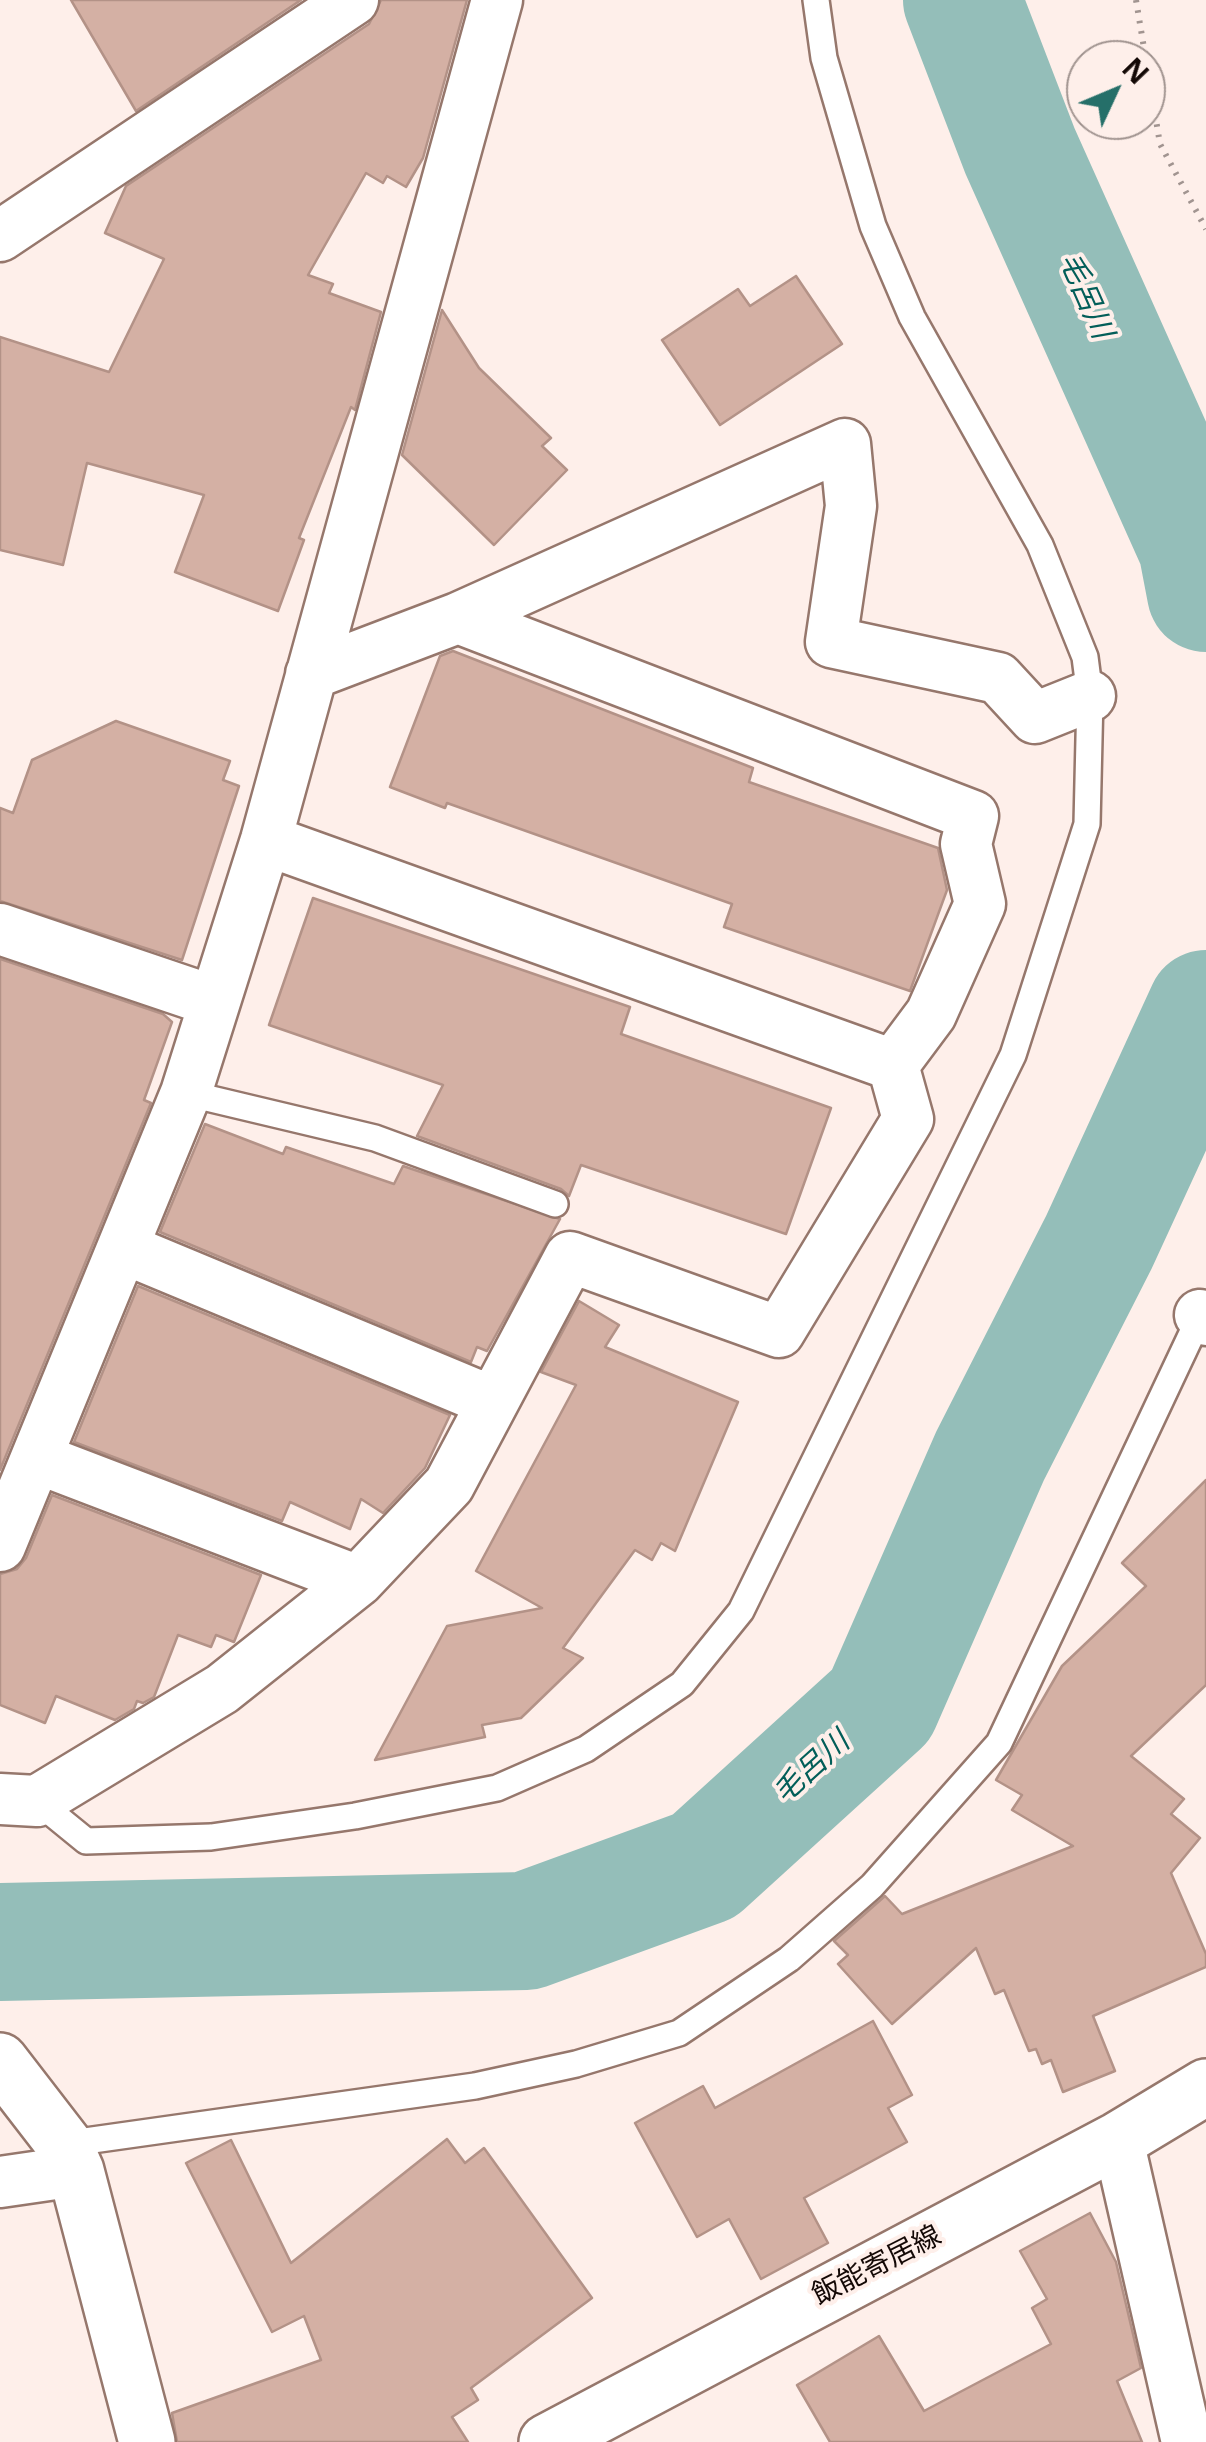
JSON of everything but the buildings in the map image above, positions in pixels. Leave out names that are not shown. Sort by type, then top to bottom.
[{"type":"main road","points":[[0,2061],[61,2143],[148,2442]]},
{"type":"main road","name":"飯能寄居線","points":[[547,2442],[1118,2140],[1206,2086]]},
{"type":"street","points":[[0,236],[353,0]]},
{"type":"street","points":[[0,1546],[186,1094],[266,840],[497,0]]},
{"type":"street","points":[[312,674],[458,618],[845,444],[851,506],[831,642],[998,678],[1035,718],[1090,696]]},
{"type":"street","points":[[458,618],[973,816],[966,844],[980,904],[931,1014],[893,1065]]},
{"type":"street","points":[[266,840],[893,1065]]},
{"type":"street","points":[[0,929],[213,1001]]},
{"type":"street","points":[[19,1800],[222,1690],[358,1580],[449,1486],[570,1257],[780,1332],[908,1119],[893,1065]]},
{"type":"street","points":[[125,1249],[493,1402]]},
{"type":"street","points":[[39,1459],[358,1580]]},
{"type":"street","points":[[1118,2140],[1187,2442]]},
{"type":"street","points":[[0,2182],[61,2143]]},
{"type":"lane","points":[[19,1800],[86,1840],[211,1837],[355,1816],[497,1788],[586,1748],[682,1684],[741,1611],[1014,1056],[1087,824],[1090,696],[1084,657],[1040,545],[912,317],[872,226],[824,58],[816,0]]},
{"type":"lane","points":[[186,1094],[375,1138],[555,1204]]},
{"type":"lane","points":[[61,2143],[475,2086],[576,2064],[679,2033],[789,1959],[872,1886],[1000,1743],[1204,1313]]},
{"type":"path","points":[[1136,0],[1160,144],[1206,229]]},
{"type":"waterway","name":"毛呂川","points":[[962,0],[1020,151],[1197,546],[1206,593]]},
{"type":"waterway","name":"毛呂川","points":[[0,1942],[526,1931],[704,1866],[881,1705],[990,1456],[1099,1242],[1206,1009]]}]
